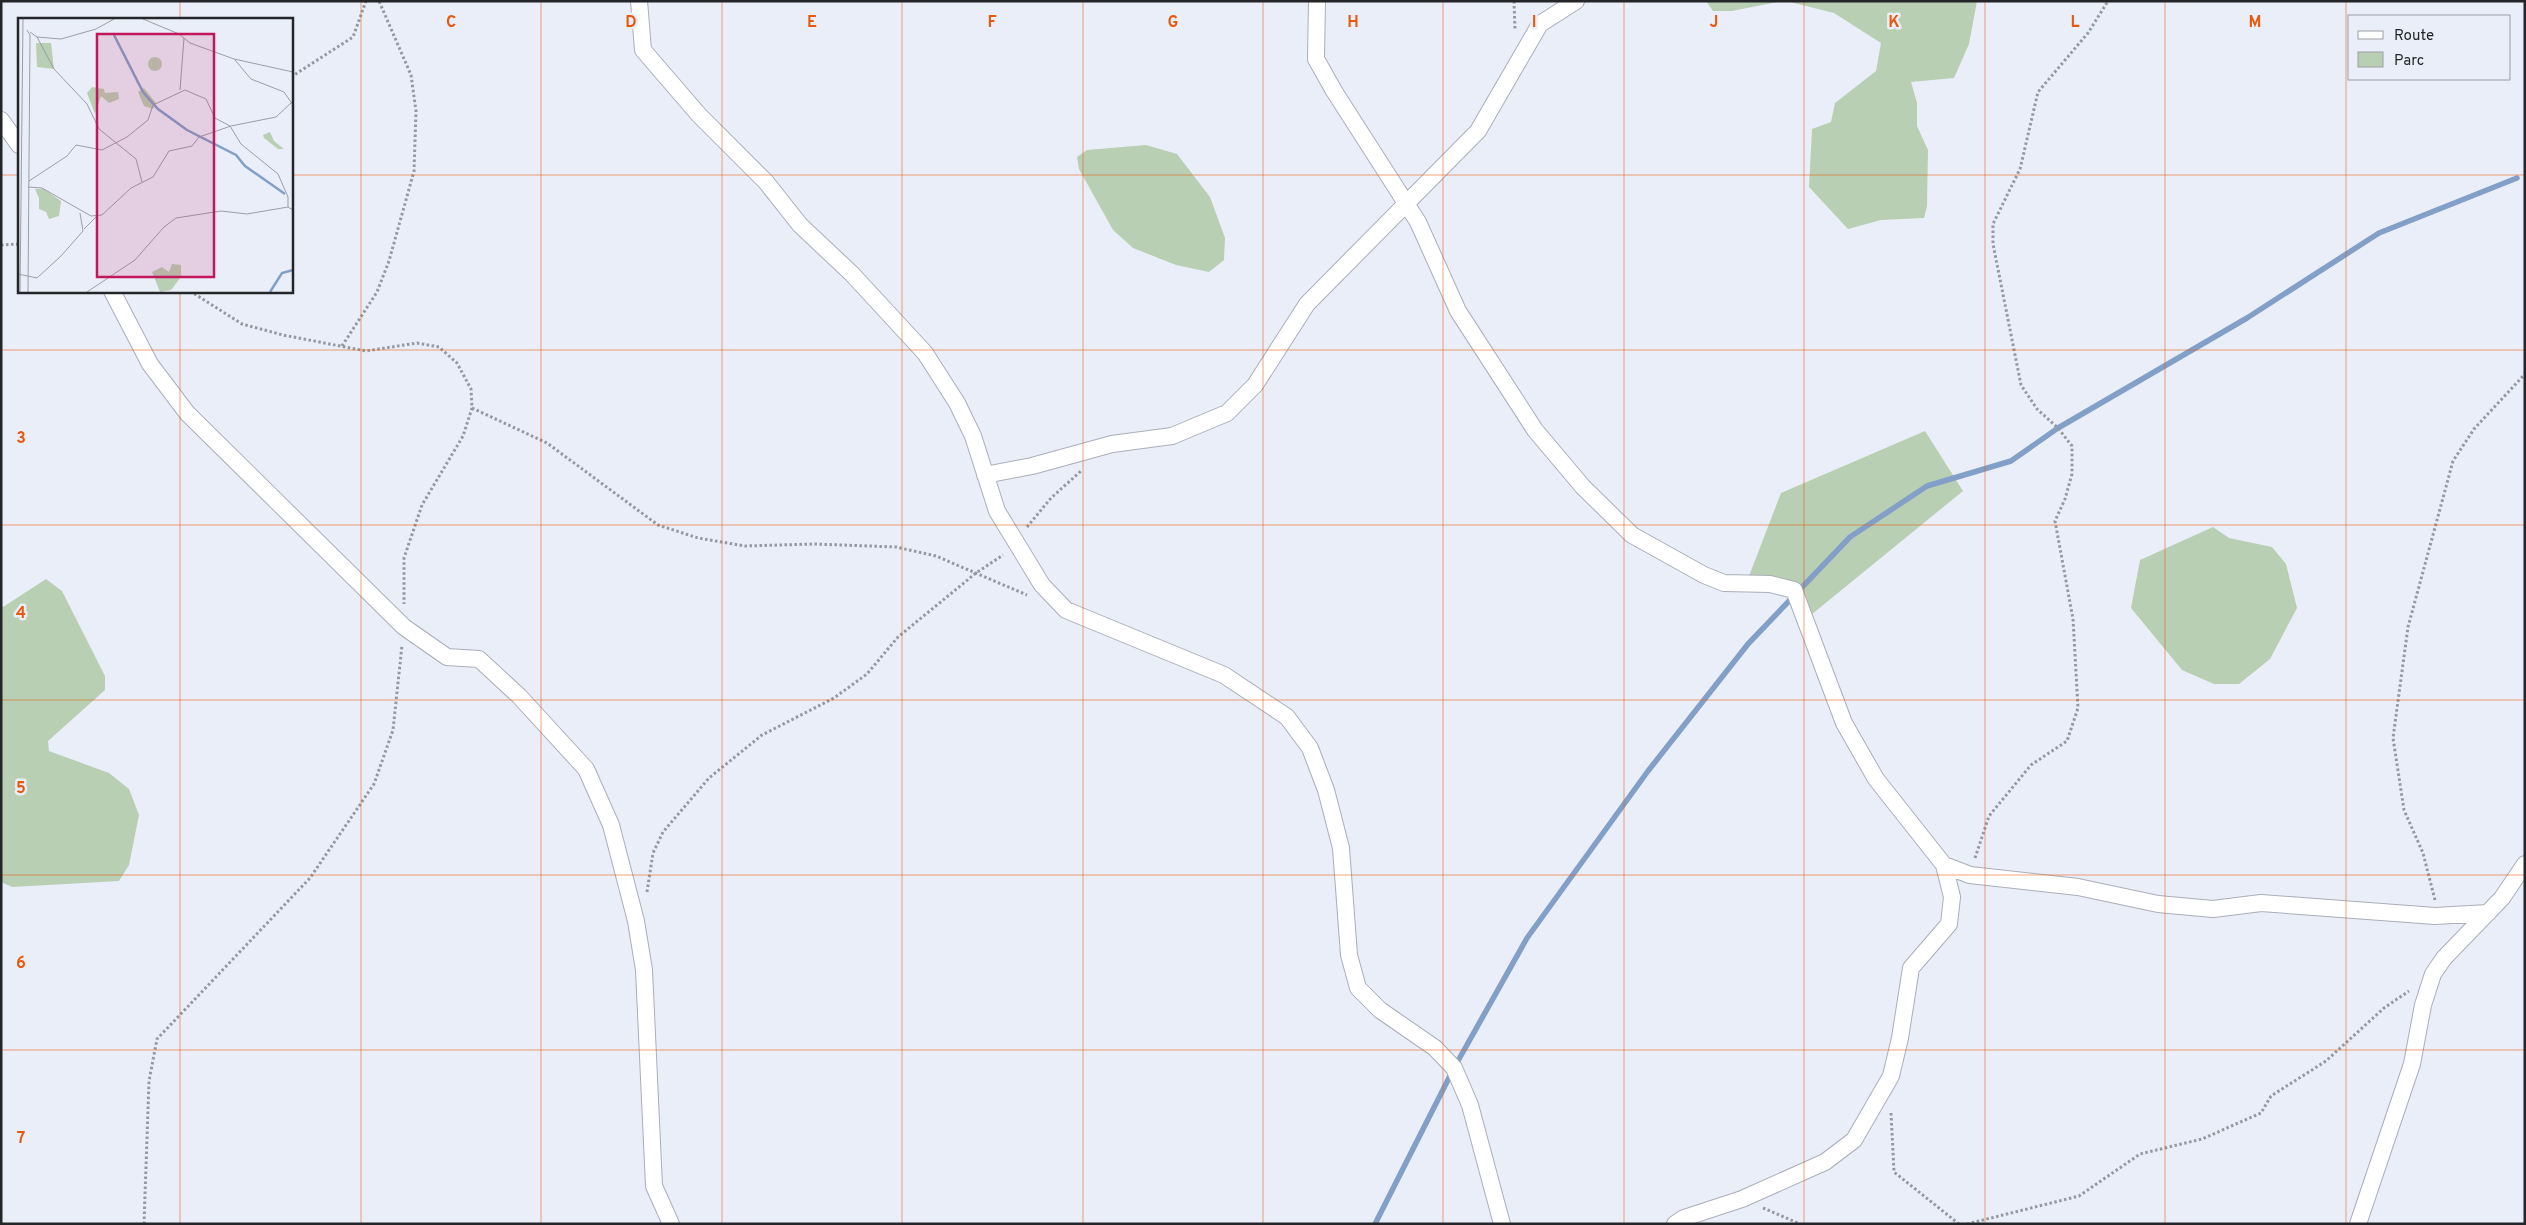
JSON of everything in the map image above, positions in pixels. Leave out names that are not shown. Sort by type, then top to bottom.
[{"type":"street","points":[[639,1],[643,50],[699,115],[766,182],[800,224],[852,274],[925,353],[957,403],[973,436],[997,511],[1042,585],[1066,610],[1224,676],[1288,717],[1310,748],[1326,790],[1341,848],[1349,955],[1358,988],[1380,1010],[1434,1048],[1454,1068],[1470,1105],[1502,1224]]},
{"type":"street","points":[[1317,1],[1316,59],[1405,205],[1418,222],[1458,311],[1535,430],[1582,487],[1632,535],[1704,575],[1724,583],[1770,584],[1794,590],[1844,723],[1876,779],[1944,865],[1952,897],[1950,924],[1912,968],[1900,1038],[1890,1076],[1854,1140],[1825,1162],[1742,1199],[1684,1218],[1675,1224]]},
{"type":"street","points":[[986,475],[1032,466],[1112,444],[1172,436],[1227,413],[1256,385],[1308,304],[1478,131],[1540,24],[1576,1]]},
{"type":"street","points":[[1,120],[18,144]]},
{"type":"street","points":[[113,292],[150,364],[188,413],[404,627],[447,657],[479,659],[519,696],[586,769],[611,825],[636,920],[644,970],[654,1186],[671,1224]]},
{"type":"street","points":[[2358,1224],[2412,1064],[2423,1005],[2433,974],[2444,958],[2502,898],[2525,864]]},
{"type":"street","points":[[1944,865],[1970,875],[2078,887],[2158,904],[2213,909],[2261,903],[2435,916],[2488,913]]},
{"type":"path","points":[[292,76],[353,37],[366,1]]},
{"type":"path","points":[[342,346],[377,292],[389,261],[414,171],[416,111],[411,75],[379,1]]},
{"type":"path","points":[[1970,875],[1989,816],[2031,764],[2067,742],[2078,708],[2073,619],[2055,521],[2065,499],[2072,474],[2072,446],[2058,428],[2037,409],[2021,385],[1993,244],[1993,224],[2020,169],[2038,92],[2088,33],[2108,1]]},
{"type":"path","points":[[1,244],[18,244]]},
{"type":"path","points":[[144,1224],[150,1081],[157,1039],[310,878],[374,784],[393,730],[404,627],[404,558],[422,505],[463,436],[472,408],[472,389],[458,363],[439,347],[417,344],[366,351],[283,335],[242,324],[192,292]]},
{"type":"path","points":[[2435,916],[2436,896],[2428,869],[2404,810],[2392,738],[2407,636],[2453,461],[2474,429],[2525,374]]},
{"type":"path","points":[[472,408],[547,443],[658,525],[698,538],[745,546],[814,544],[896,547],[936,556],[1030,596]]},
{"type":"path","points":[[636,920],[649,888],[653,853],[656,846],[664,832],[709,778],[762,735],[834,698],[867,674],[898,636],[976,573],[1003,556],[1051,498],[1085,468]]},
{"type":"path","points":[[1967,1224],[2079,1196],[2140,1154],[2202,1140],[2261,1113],[2271,1096],[2326,1061],[2384,1008],[2433,974]]},
{"type":"path","points":[[1890,1111],[1894,1172],[1959,1224]]},
{"type":"path","points":[[1742,1199],[1800,1224]]},
{"type":"green space","points":[[1706,1],[1783,1],[1732,11],[1713,11]]},
{"type":"green space","points":[[1786,1],[1977,1],[1969,44],[1954,78],[1911,82],[1917,103],[1917,126],[1928,150],[1927,206],[1924,218],[1881,220],[1848,229],[1809,187],[1812,129],[1831,122],[1835,103],[1876,71],[1881,43],[1834,13]]},
{"type":"green space","points":[[1146,145],[1177,154],[1210,197],[1225,238],[1224,260],[1209,272],[1176,265],[1133,248],[1113,230],[1079,169],[1077,157],[1087,150]]},
{"type":"green space","points":[[1925,431],[1963,491],[1806,619],[1794,590],[1749,576],[1781,493]]},
{"type":"green space","points":[[2213,527],[2229,538],[2272,547],[2286,564],[2297,608],[2270,659],[2239,684],[2214,684],[2182,670],[2131,608],[2140,560]]},
{"type":"green space","points":[[46,579],[62,591],[105,676],[105,690],[48,741],[49,751],[109,773],[129,789],[139,815],[129,865],[119,881],[12,887],[1,882],[1,604],[3,607]]},
{"type":"waterway","points":[[1375,1224],[1454,1068],[1527,938],[1648,771],[1748,644],[1850,537],[1927,486],[2011,461],[2058,428],[2247,318],[2379,233],[2517,178]]}]
